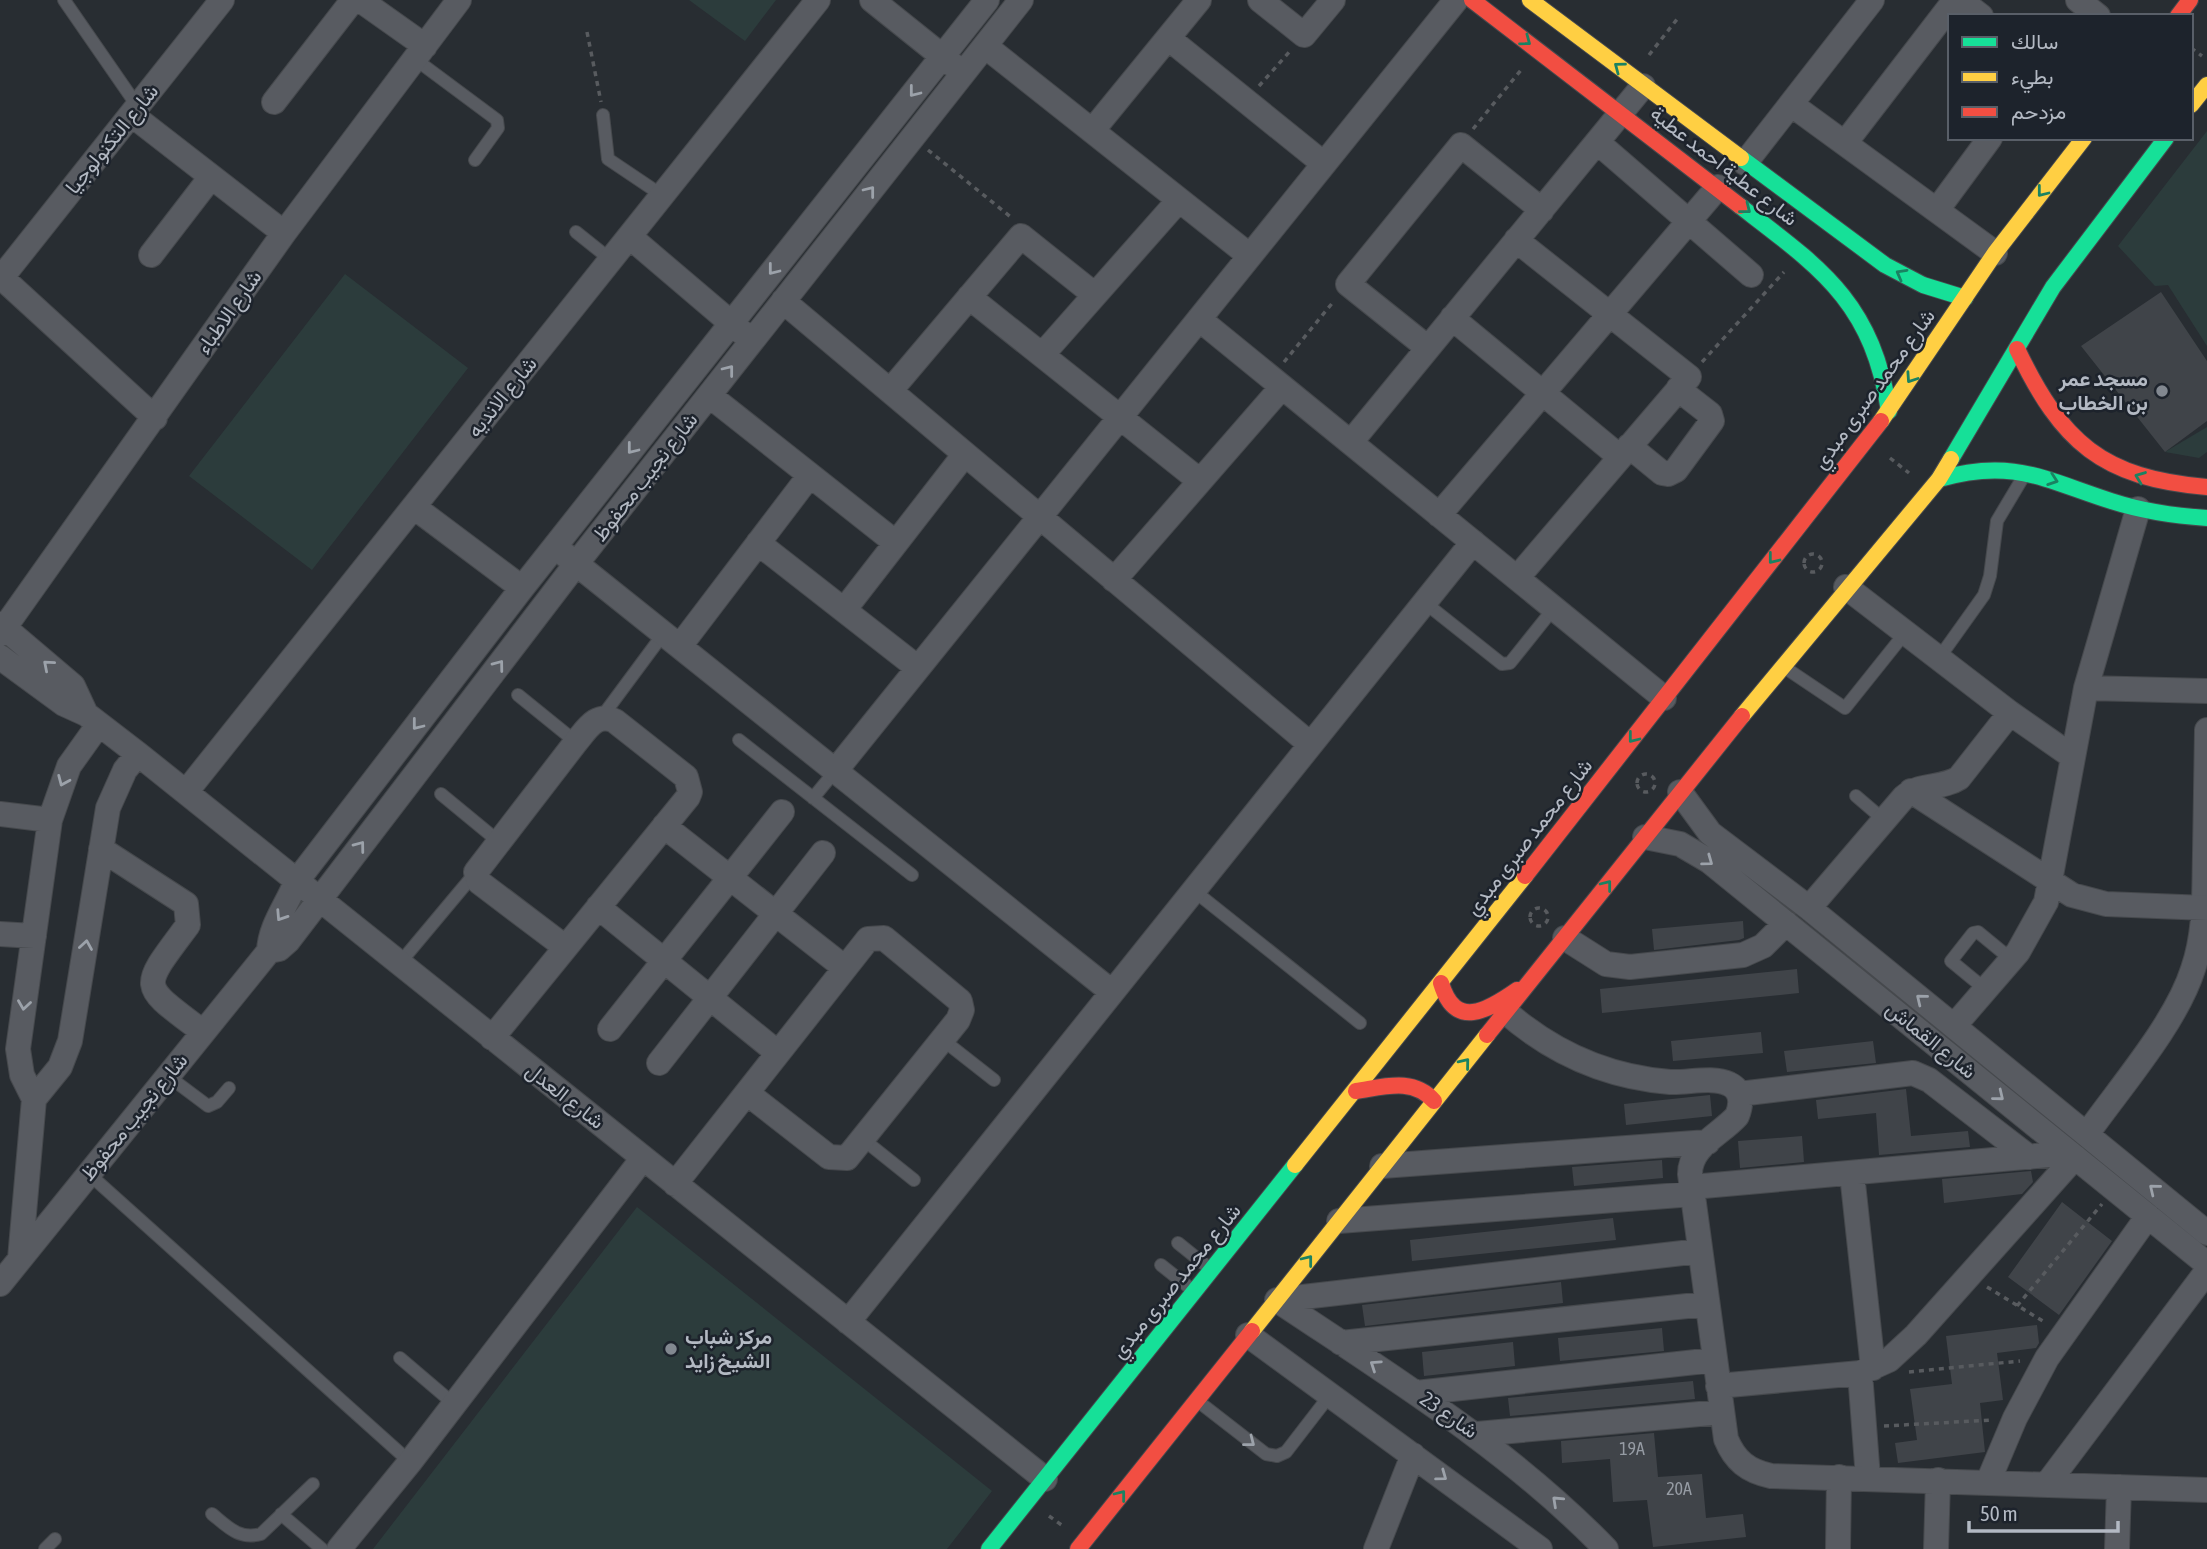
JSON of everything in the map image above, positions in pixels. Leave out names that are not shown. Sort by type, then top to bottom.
[{"type":"main road","name":"شارع عطية احمد عطية","points":[[1472,0],[1718,187],[1801,252],[1835,284],[1862,322],[1880,365],[1889,411]]},
{"type":"main road","name":"شارع عطية احمد عطية","points":[[1531,0],[1745,163],[1885,265],[1923,285],[1965,298]]},
{"type":"main road","points":[[2193,103],[2207,85]]},
{"type":"main road","name":"شارع محمد صبرى مبدي","points":[[989,1549],[1356,1091],[1889,411],[1995,253],[2082,140]]},
{"type":"main road","points":[[1081,1545],[1680,792],[1846,587],[1935,484],[2053,287],[2164,140]]},
{"type":"main road","points":[[2017,349],[2037,392],[2070,437],[2107,461],[2151,481],[2207,487]]},
{"type":"main road","points":[[1935,484],[1992,467],[2027,471],[2138,509],[2207,518]]},
{"type":"main road","points":[[1441,983],[1449,1003],[1468,1013],[1490,1009],[1531,981]]},
{"type":"main road","points":[[1356,1091],[1413,1086],[1422,1088],[1434,1101]]},
{"type":"street","name":"شارع التكنولوجيا","points":[[1,273],[135,111],[222,0]]},
{"type":"street","points":[[274,102],[353,0]]},
{"type":"street","points":[[359,0],[420,52]]},
{"type":"street","name":"شارع الاطباء","points":[[2,628],[155,418],[284,233],[459,0]]},
{"type":"street","name":"شارع الانديه","points":[[186,792],[818,0]]},
{"type":"street","points":[[872,0],[964,73]]},
{"type":"street","name":"شارع نجيب محفوظ","points":[[269,951],[271,933],[291,898],[296,882],[522,588],[987,0]]},
{"type":"street","name":"شارع نجيب محفوظ","points":[[0,1284],[269,951],[284,945],[576,564],[1021,0]]},
{"type":"street","points":[[1092,131],[1199,0]]},
{"type":"street","points":[[1260,0],[1304,35],[1333,0]]},
{"type":"street","points":[[836,770],[1457,0]]},
{"type":"street","points":[[1844,143],[1958,0],[1978,14]]},
{"type":"street","points":[[1745,163],[1791,105],[1865,2]]},
{"type":"street","points":[[1168,38],[1324,164]]},
{"type":"street","points":[[985,46],[1250,256]]},
{"type":"street","points":[[1351,442],[1621,113],[1637,82]]},
{"type":"street","points":[[1791,105],[1995,253]]},
{"type":"street","points":[[135,111],[211,177],[284,233]]},
{"type":"street","points":[[1937,210],[1989,140]]},
{"type":"street","points":[[1597,142],[1751,275]]},
{"type":"street","points":[[1428,348],[1348,284],[1461,145],[1542,210]]},
{"type":"street","points":[[151,255],[211,177]]},
{"type":"street","points":[[1439,515],[1718,187]]},
{"type":"street","points":[[1042,355],[1179,200]]},
{"type":"street","points":[[890,391],[1021,236],[1095,295]]},
{"type":"street","points":[[630,237],[752,341]]},
{"type":"street","points":[[1452,318],[1543,393],[1625,452],[1662,473],[1668,474],[1676,470],[1712,422],[1710,414],[1684,383],[1610,314],[1516,240]]},
{"type":"street","points":[[1,273],[155,418]]},
{"type":"street","points":[[969,297],[1200,481]]},
{"type":"street","points":[[783,302],[1310,744]]},
{"type":"street","points":[[1199,319],[1664,698]]},
{"type":"street","points":[[1114,580],[1200,481],[1277,382]]},
{"type":"street","points":[[1517,578],[1684,383]]},
{"type":"street","points":[[710,396],[896,543]]},
{"type":"street","points":[[844,610],[965,454]]},
{"type":"street","points":[[672,639],[758,544],[810,475]]},
{"type":"street","points":[[414,507],[522,588]]},
{"type":"street","points":[[1954,1026],[2012,960],[2039,920],[2051,884],[2086,688],[2138,509]]},
{"type":"street","points":[[848,1322],[1473,541]]},
{"type":"street","points":[[758,544],[918,668]]},
{"type":"street","points":[[555,547],[1112,992]]},
{"type":"street","points":[[1846,587],[2010,713],[2073,757]]},
{"type":"street","name":"شارع العدل","points":[[2,628],[73,686],[93,719]]},
{"type":"street","name":"شارع العدل","points":[[0,657],[64,704],[93,719],[138,754],[1045,1479]]},
{"type":"street","points":[[2086,688],[2207,691]]},
{"type":"street","points":[[1809,908],[1912,791],[1959,778],[2010,713]]},
{"type":"street","points":[[492,1038],[688,797],[688,781],[615,721],[601,718],[593,722],[576,742],[476,872],[479,882],[565,947]]},
{"type":"street","points":[[20,1259],[34,1099],[22,1075],[18,1049],[50,820],[69,766],[93,719]]},
{"type":"street","points":[[2087,1134],[2180,999],[2199,950],[2206,908],[2207,730]]},
{"type":"street","points":[[34,1099],[53,1079],[70,1041],[101,849],[115,788],[138,754]]},
{"type":"street","points":[[1912,791],[2051,884],[2082,899],[2105,904],[2206,908]]},
{"type":"street","name":"شارع القماش","points":[[1680,792],[1710,833],[1809,908],[2207,1233]]},
{"type":"street","points":[[610,1029],[782,812]]},
{"type":"street","points":[[0,814],[50,820]]},
{"type":"street","points":[[664,827],[845,968]]},
{"type":"street","name":"شارع القماش","points":[[1645,837],[1680,844],[1695,851],[2148,1216],[2204,1257]]},
{"type":"street","points":[[101,849],[186,904],[188,925],[154,970],[152,983],[157,996],[203,1032]]},
{"type":"street","points":[[659,1063],[823,853]]},
{"type":"street","points":[[598,907],[778,1053]]},
{"type":"street","points":[[1565,938],[1606,964],[1630,967],[1743,955],[1763,946],[1786,923]]},
{"type":"street","points":[[0,934],[34,936]]},
{"type":"street","points":[[675,1184],[868,939],[878,936],[889,941],[960,1001],[961,1015],[853,1154],[835,1159],[747,1093]]},
{"type":"street","points":[[1506,1012],[1548,1045],[1596,1068],[1648,1080],[1720,1081],[1727,1083],[1739,1094],[1740,1109],[1737,1116],[1693,1157],[1692,1191],[1722,1412],[1731,1451],[1748,1468],[1770,1476],[2207,1490]]},
{"type":"street","points":[[1739,1094],[1913,1073],[1936,1085],[2029,1157]]},
{"type":"street","points":[[1382,1166],[1707,1142]]},
{"type":"street","points":[[1339,1221],[2073,1155]]},
{"type":"street","points":[[1718,1386],[1867,1371],[1903,1349],[2073,1155]]},
{"type":"street","points":[[339,1549],[410,1462],[643,1158]]},
{"type":"street","points":[[1853,1174],[1867,1371],[1864,1428],[1868,1478]]},
{"type":"street","points":[[1988,1482],[2015,1418],[2046,1358],[2148,1216]]},
{"type":"street","points":[[1277,1300],[1700,1251]]},
{"type":"street","points":[[2047,1484],[2204,1257]]},
{"type":"street","name":"شارع 23","points":[[1277,1300],[1477,1434],[1535,1481],[1605,1549]]},
{"type":"street","points":[[1341,1343],[1706,1304]]},
{"type":"street","points":[[1248,1335],[1540,1549]]},
{"type":"street","points":[[1416,1393],[1714,1360]]},
{"type":"street","points":[[1477,1434],[1722,1412]]},
{"type":"street","points":[[1377,1549],[1413,1455]]},
{"type":"street","points":[[1838,1549],[1839,1477]]},
{"type":"street","points":[[1937,1549],[1938,1480]]},
{"type":"street","points":[[2117,1549],[2119,1487]]},
{"type":"lane","points":[[64,0],[135,111]]},
{"type":"lane","points":[[420,52],[497,120],[498,128],[475,160]]},
{"type":"lane","points":[[603,115],[608,159],[663,196]]},
{"type":"lane","points":[[576,232],[611,260]]},
{"type":"lane","points":[[1939,658],[1984,595],[1990,576],[1997,521],[2027,471]]},
{"type":"lane","points":[[1424,602],[1503,664],[1510,663],[1554,608]]},
{"type":"lane","points":[[1782,666],[1845,708],[1905,633]]},
{"type":"lane","points":[[601,718],[672,639]]},
{"type":"lane","points":[[518,695],[576,742]]},
{"type":"lane","points":[[739,740],[912,875]]},
{"type":"lane","points":[[813,798],[836,770]]},
{"type":"lane","points":[[441,794],[498,841]]},
{"type":"lane","points":[[1856,796],[1884,820]]},
{"type":"lane","points":[[399,964],[476,872]]},
{"type":"lane","points":[[1193,890],[1360,1023]]},
{"type":"lane","points":[[1985,989],[1951,961],[1973,933],[1978,932],[2012,960]]},
{"type":"lane","points":[[943,1040],[994,1080]]},
{"type":"lane","points":[[168,1076],[208,1106],[217,1102],[229,1087]]},
{"type":"lane","points":[[864,1140],[914,1180]]},
{"type":"lane","points":[[89,1174],[410,1462]]},
{"type":"lane","points":[[1178,1243],[1212,1270]]},
{"type":"lane","points":[[1161,1265],[1195,1292]]},
{"type":"lane","points":[[400,1358],[454,1404]]},
{"type":"lane","points":[[1196,1400],[1266,1454],[1277,1456],[1286,1451],[1330,1395]]},
{"type":"lane","points":[[212,1514],[235,1534],[261,1534],[313,1484]]},
{"type":"lane","points":[[281,1514],[322,1549]]},
{"type":"path","points":[[1637,82],[1678,18]]},
{"type":"path","points":[[587,32],[603,115]]},
{"type":"path","points":[[1246,101],[1304,35]]},
{"type":"path","points":[[1461,145],[1537,50]]},
{"type":"path","points":[[912,138],[1007,213],[1021,236]]},
{"type":"path","points":[[1684,383],[1801,252]]},
{"type":"path","points":[[1277,382],[1348,284]]},
{"type":"path","points":[[1866,440],[1935,484]]},
{"type":"path","points":[[1817,554],[1822,561],[1817,572],[1805,566],[1809,555],[1817,554]]},
{"type":"path","points":[[1640,775],[1653,777],[1653,790],[1645,792],[1637,788],[1640,775]]},
{"type":"path","points":[[1535,909],[1543,909],[1548,915],[1542,926],[1530,921],[1535,909]]},
{"type":"path","points":[[2017,1306],[2115,1189]]},
{"type":"path","points":[[1969,1275],[2062,1334]]},
{"type":"path","points":[[1867,1371],[1906,1372],[2046,1358]]},
{"type":"path","points":[[1864,1428],[2015,1418]]},
{"type":"path","points":[[1028,1500],[1081,1545]]},
{"type":"shaded area","points":[[689,0],[776,0],[745,41]]},
{"type":"shaded area","points":[[2207,131],[2207,346],[2168,285],[2155,286],[2118,246]]},
{"type":"shaded area","points":[[345,274],[468,368],[312,570],[189,476]]},
{"type":"shaded area","points":[[2207,427],[2207,452],[2199,458],[2165,452]]},
{"type":"shaded area","name":"مركز شباب الشيخ زايد","points":[[637,1207],[992,1491],[947,1549],[373,1549]]},
{"type":"building","name":"مسجد عمر بن الخطاب","points":[[2161,292],[2207,361],[2207,421],[2165,452],[2081,346]]},
{"type":"building","points":[[1743,921],[1744,938],[1739,940],[1654,950],[1652,929]]},
{"type":"building","points":[[1797,969],[1799,993],[1602,1013],[1600,989]]},
{"type":"building","points":[[1761,1032],[1763,1053],[1673,1061],[1671,1041]]},
{"type":"building","points":[[1873,1041],[1876,1063],[1787,1072],[1784,1051]]},
{"type":"building","points":[[1906,1089],[1911,1136],[1968,1131],[1970,1147],[1879,1155],[1876,1113],[1818,1119],[1816,1100]]},
{"type":"building","points":[[1710,1095],[1712,1116],[1626,1125],[1624,1104]]},
{"type":"building","points":[[1802,1136],[1804,1162],[1740,1168],[1738,1141]]},
{"type":"building","points":[[1662,1160],[1663,1178],[1574,1186],[1572,1167]]},
{"type":"building","points":[[2031,1171],[2033,1182],[2022,1194],[1944,1203],[1942,1179]]},
{"type":"building","points":[[2062,1202],[2112,1241],[2059,1315],[2008,1277]]},
{"type":"building","points":[[1613,1218],[1616,1240],[1412,1261],[1410,1240]]},
{"type":"building","points":[[1561,1282],[1563,1303],[1365,1326],[1362,1305]]},
{"type":"building","points":[[2037,1325],[2039,1343],[2036,1348],[1997,1353],[2003,1400],[1980,1403],[1985,1452],[1898,1463],[1895,1443],[1917,1440],[1910,1389],[1952,1384],[1946,1336]]},
{"type":"building","points":[[1662,1328],[1664,1351],[1560,1361],[1558,1338]]},
{"type":"building","points":[[1513,1342],[1515,1366],[1424,1376],[1422,1352]]},
{"type":"building","points":[[1693,1381],[1695,1399],[1510,1416],[1508,1398]]},
{"type":"building","points":[[1654,1433],[1658,1477],[1702,1474],[1706,1518],[1743,1514],[1746,1537],[1653,1547],[1647,1500],[1613,1502],[1610,1459],[1562,1463],[1561,1441]]},
{"type":"traffic: fast","points":[[1951,459],[2053,287],[2164,140]]},
{"type":"traffic: fast","points":[[1741,158],[1885,265],[1923,285],[1965,298]]},
{"type":"traffic: fast","points":[[1740,206],[1795,249],[1839,291],[1870,342],[1881,373],[1889,411]]},
{"type":"traffic: fast","points":[[1939,479],[1987,470],[2008,471],[2046,479],[2135,508],[2207,518]]},
{"type":"traffic: fast","points":[[989,1549],[1295,1165]]},
{"type":"traffic: slow","points":[[1530,0],[1741,158]]},
{"type":"traffic: slow","points":[[2193,102],[2207,85]]},
{"type":"traffic: slow","points":[[1881,421],[1995,253],[2082,140]]},
{"type":"traffic: slow","points":[[1742,716],[1939,479],[1951,459]]},
{"type":"traffic: slow","points":[[1295,1165],[1525,876]]},
{"type":"traffic: slow","points":[[1252,1331],[1487,1035]]},
{"type":"traffic: jam","points":[[1472,0],[1740,206]]},
{"type":"traffic: jam","points":[[2180,14],[2190,0]]},
{"type":"traffic: jam","points":[[2017,349],[2051,409],[2069,432],[2090,450],[2139,475],[2207,487]]},
{"type":"traffic: jam","points":[[1525,876],[1881,421]]},
{"type":"traffic: jam","points":[[1487,1035],[1742,716]]},
{"type":"traffic: jam","points":[[1441,983],[1447,998],[1455,1007],[1473,1012],[1494,1004],[1517,990]]},
{"type":"traffic: jam","points":[[1356,1091],[1407,1086],[1417,1089],[1434,1101]]},
{"type":"traffic: jam","points":[[1078,1549],[1252,1331]]},
{"type":"place","name":"مسجد عمر بن الخطاب","points":[[2162,391]]},
{"type":"place","name":"مركز شباب الشيخ زايد","points":[[671,1349]]}]
